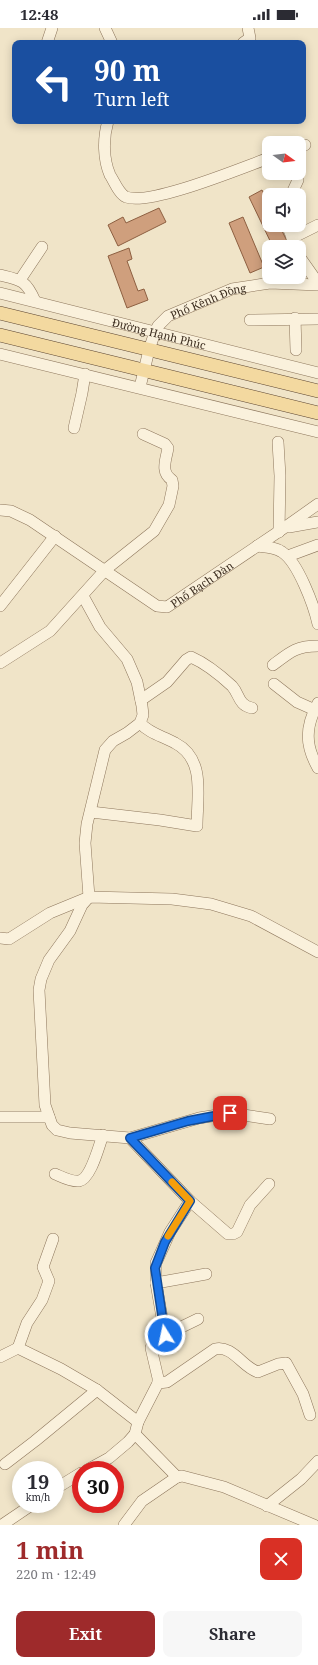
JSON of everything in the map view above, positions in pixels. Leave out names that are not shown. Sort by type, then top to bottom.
[{"type":"main road","name":"Đường Hạnh Phúc","points":[[0,313],[318,391]]},
{"type":"main road","points":[[0,335],[318,413]]},
{"type":"street","points":[[48,40],[52,28]]},
{"type":"street","points":[[105,28],[111,40]]},
{"type":"street","points":[[247,40],[250,38],[248,28]]},
{"type":"street","points":[[108,124],[104,149],[108,169],[116,185],[124,196],[135,199],[163,195],[262,160]]},
{"type":"street","points":[[297,240],[318,225]]},
{"type":"street","points":[[20,280],[42,247]]},
{"type":"street","points":[[306,266],[318,284]]},
{"type":"street","points":[[0,275],[20,280],[29,287],[34,301]]},
{"type":"street","name":"Phố Kênh Đồng","points":[[155,332],[158,326],[168,316],[232,289],[270,283],[318,284]]},
{"type":"street","name":"Đường Hạnh Phúc","points":[[0,292],[318,373]]},
{"type":"street","points":[[250,320],[295,318],[318,319]]},
{"type":"street","points":[[295,318],[296,350]]},
{"type":"street","points":[[140,387],[155,332]]},
{"type":"street","points":[[0,354],[140,387],[318,432]]},
{"type":"street","points":[[74,428],[85,374]]},
{"type":"street","points":[[0,663],[50,631],[105,570],[154,531],[169,505],[174,486],[172,480],[167,477],[165,472],[168,448],[165,444],[143,434]]},
{"type":"street","points":[[278,442],[282,530],[318,522]]},
{"type":"street","name":"Phố Bạch Đàn","points":[[0,510],[11,511],[30,520],[157,606],[167,607],[318,504]]},
{"type":"street","points":[[0,606],[55,536]]},
{"type":"street","points":[[288,556],[318,545]]},
{"type":"street","points":[[258,546],[280,550],[288,556],[315,608],[318,619]]},
{"type":"street","points":[[83,596],[100,627],[126,659],[137,682],[141,700],[142,715],[140,723],[113,741],[105,750],[87,824],[85,843],[89,897],[82,905],[70,931],[49,960],[40,985],[45,1105],[49,1118],[52,1125],[58,1130],[130,1138],[188,1121],[230,1113],[270,1119]]},
{"type":"street","points":[[273,665],[296,648],[318,646]]},
{"type":"street","points":[[141,700],[167,682],[190,657],[210,667],[232,687],[245,707],[252,708]]},
{"type":"street","points":[[274,684],[297,702],[316,707],[308,728],[308,738],[314,762],[318,768]]},
{"type":"street","points":[[91,812],[197,826],[197,769],[194,760],[181,746],[150,732],[140,723]]},
{"type":"street","points":[[0,938],[9,939],[50,913],[89,897],[183,899],[239,911],[263,921],[318,952]]},
{"type":"street","points":[[0,1117],[49,1118]]},
{"type":"street","points":[[55,1174],[73,1181],[80,1181],[84,1179],[89,1173],[103,1135]]},
{"type":"street","points":[[130,1138],[190,1201],[228,1234],[237,1232],[250,1205],[269,1184]]},
{"type":"street","points":[[165,1335],[155,1268],[170,1232],[190,1201]]},
{"type":"street","points":[[0,1357],[18,1348],[27,1322],[42,1300],[49,1281],[43,1267],[53,1239]]},
{"type":"street","points":[[156,1282],[206,1274]]},
{"type":"street","points":[[104,1461],[119,1451],[135,1434],[138,1422],[158,1383],[151,1348],[153,1342],[198,1319]]},
{"type":"street","points":[[18,1348],[61,1369],[97,1390],[138,1422]]},
{"type":"street","points":[[158,1383],[167,1382],[216,1349],[226,1349],[253,1370],[258,1372],[278,1364],[286,1363],[303,1394],[310,1415]]},
{"type":"street","points":[[5,1464],[41,1437],[97,1390]]},
{"type":"street","points":[[135,1434],[177,1477]]},
{"type":"street","points":[[267,1506],[301,1479],[318,1462]]},
{"type":"street","points":[[124,1525],[142,1501],[177,1477],[182,1476],[224,1487],[267,1506],[316,1524]]},
{"type":"street","points":[[2,1525],[20,1513]]},
{"type":"building","points":[[262,190],[262,224],[249,197]]},
{"type":"building","points":[[159,208],[166,222],[118,246],[108,225],[123,217],[126,223]]},
{"type":"building","points":[[243,217],[262,262],[262,268],[250,273],[229,223]]},
{"type":"building","points":[[266,232],[282,232],[286,240],[270,240]]},
{"type":"building","points":[[129,248],[132,259],[127,261],[138,291],[144,289],[148,300],[127,308],[108,256]]},
{"type":"slow traffic","points":[[168,1236],[190,1201],[172,1182]]},
{"type":"route","points":[[165,1335],[155,1268],[170,1232],[190,1201],[130,1138],[199,1118],[230,1113]]}]
